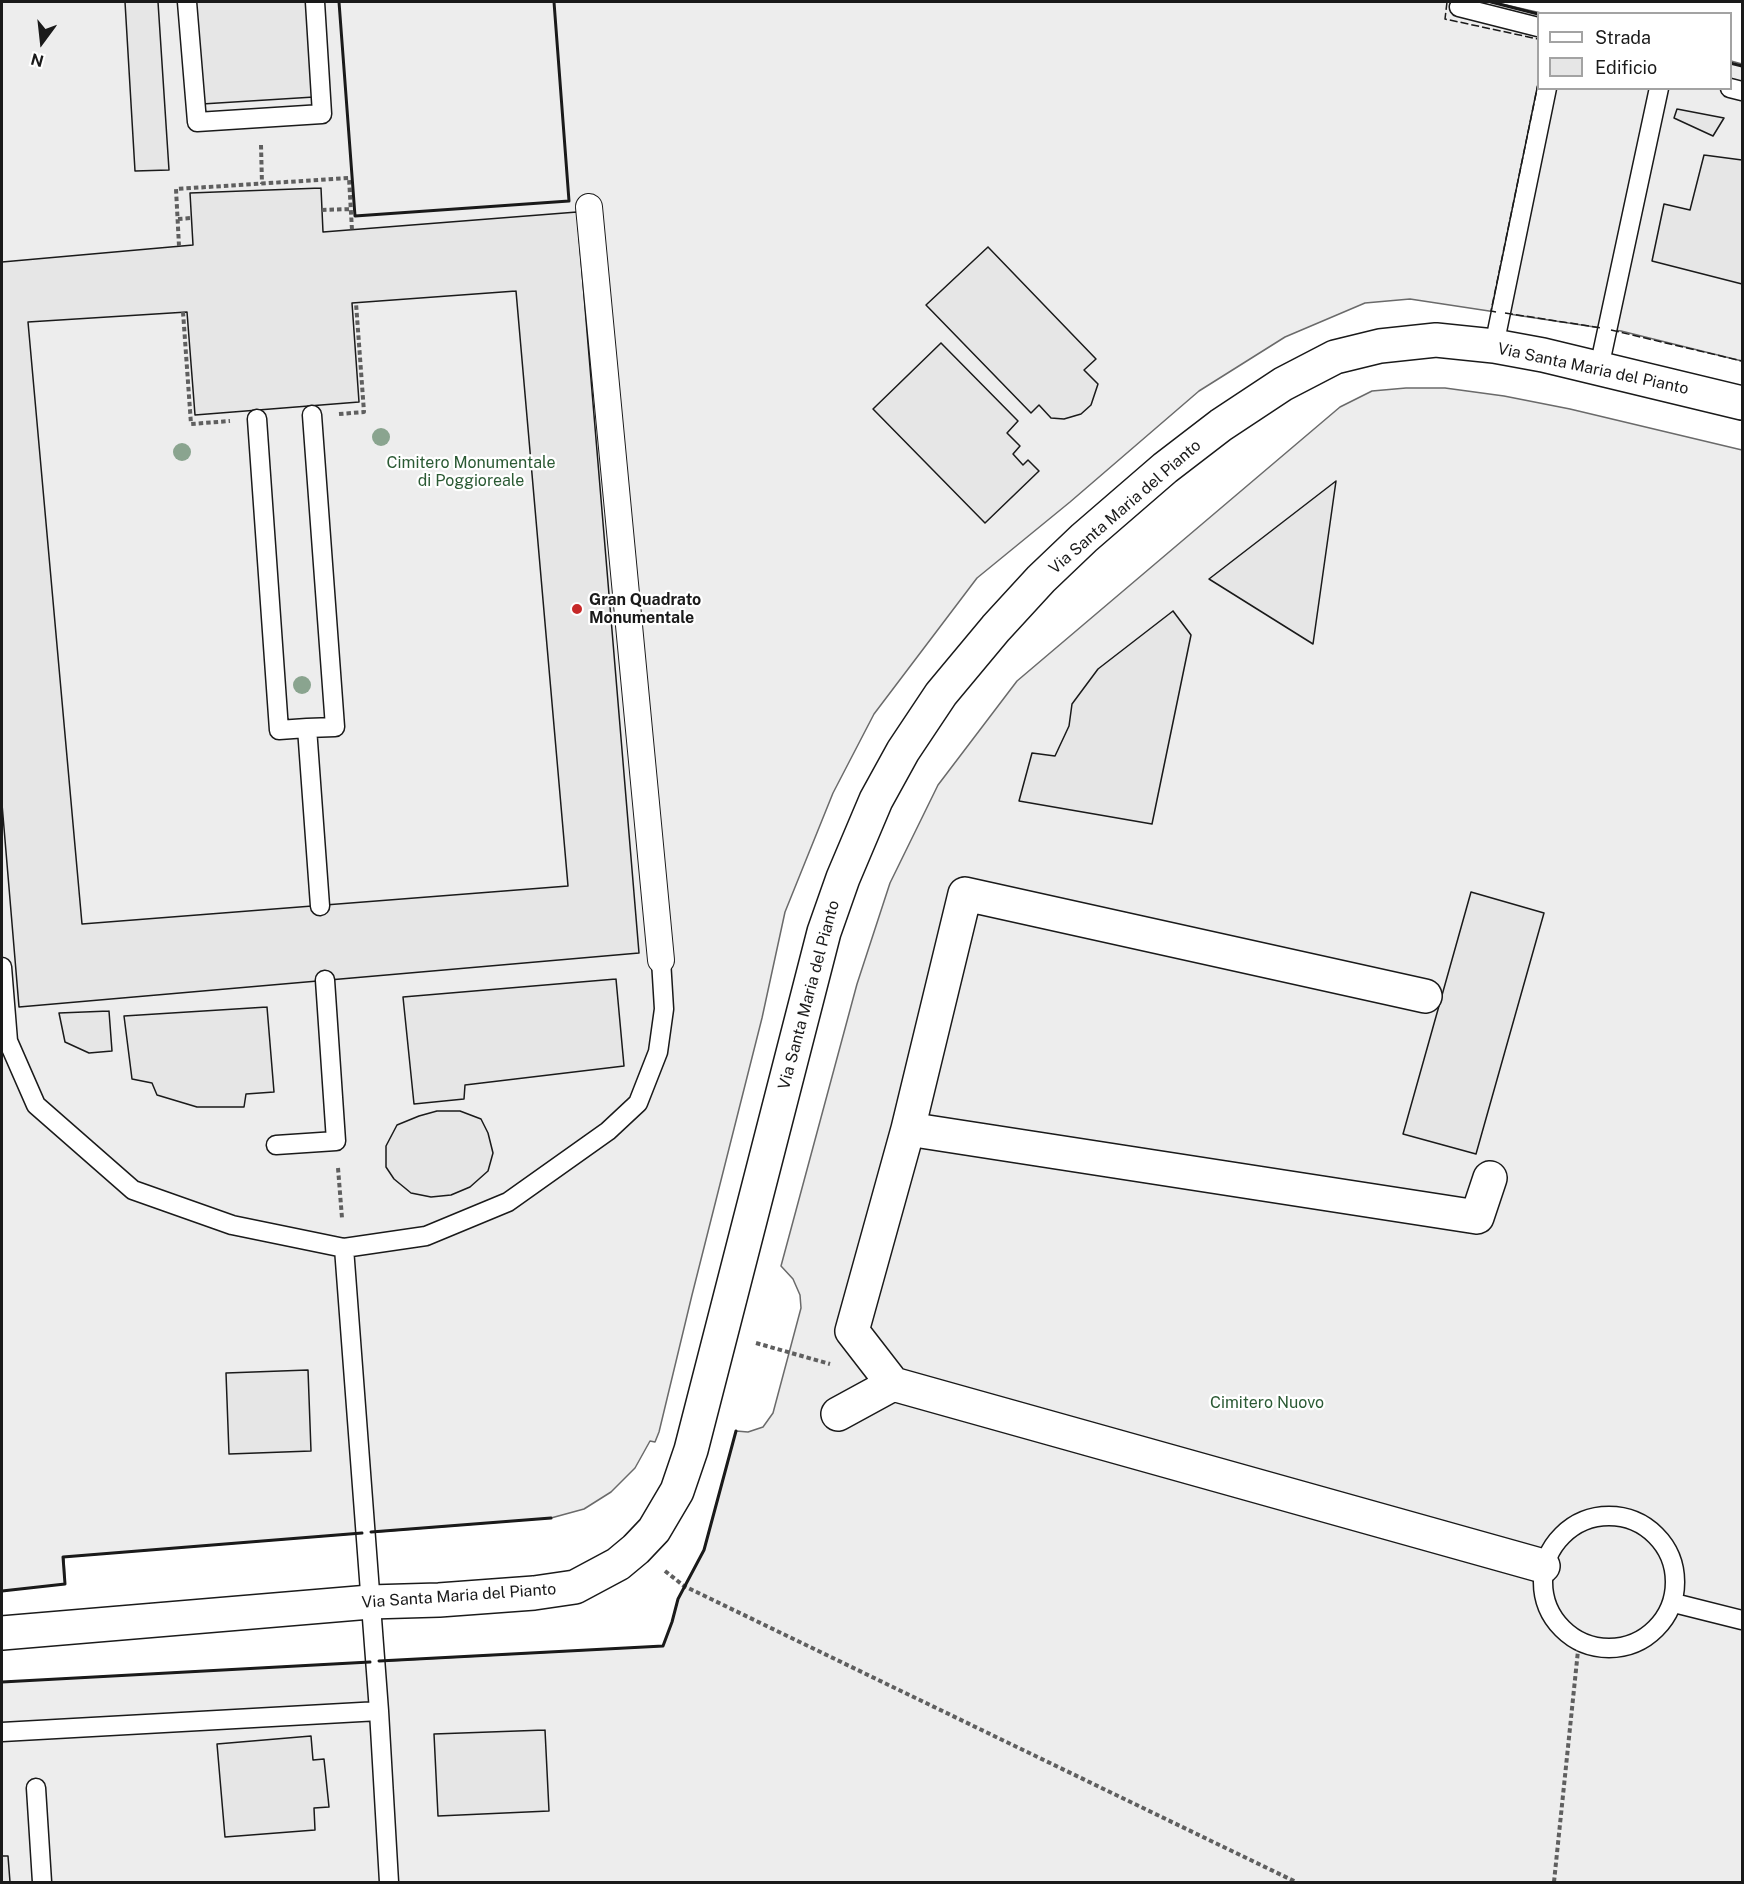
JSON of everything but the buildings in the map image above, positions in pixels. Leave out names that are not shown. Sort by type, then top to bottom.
[{"type":"street","points":[[589,207],[661,960]]},
{"type":"street","name":"Via Santa Maria del Pianto","points":[[2,1633],[370,1602],[439,1600],[544,1592],[574,1587],[618,1564],[654,1530],[677,1491],[691,1450],[824,932],[843,878],[876,800],[903,751],[941,694],[996,628],[1041,579],[1084,538],[1212,432],[1283,384],[1335,357],[1380,346],[1436,340],[1494,346],[1543,355],[1743,403]]},
{"type":"street","points":[[1425,996],[965,894],[908,1129],[852,1331],[894,1384],[1543,1566]]},
{"type":"street","points":[[908,1129],[1477,1217],[1490,1178]]},
{"type":"street","points":[[838,1414],[894,1384]]},
{"type":"lane","points":[[187,2],[197,122],[322,114],[315,2]]},
{"type":"lane","points":[[1460,7],[1537,26]]},
{"type":"lane","points":[[1494,346],[1547,90]]},
{"type":"lane","points":[[1599,368],[1659,90]]},
{"type":"lane","points":[[257,419],[279,730],[335,727],[312,415]]},
{"type":"lane","points":[[307,729],[320,906]]},
{"type":"lane","points":[[2,967],[4,1022],[8,1041],[36,1105],[133,1190],[232,1225],[344,1248],[426,1236],[508,1202],[608,1131],[638,1103],[658,1052],[664,1009],[661,960]]},
{"type":"lane","points":[[276,1145],[336,1141],[325,980]]},
{"type":"lane","points":[[344,1248],[379,1711],[389,1882]]},
{"type":"lane","points":[[1592,1517],[1628,1517],[1658,1536],[1675,1567],[1674,1603],[1655,1632],[1625,1648],[1591,1647],[1561,1630],[1543,1600],[1543,1566],[1561,1534],[1592,1517]]},
{"type":"lane","points":[[1674,1603],[1743,1620]]},
{"type":"lane","points":[[2,1732],[379,1711]]},
{"type":"lane","points":[[36,1788],[42,1882]]},
{"type":"path","points":[[260,118],[262,184]]},
{"type":"path","points":[[179,246],[176,189],[349,178],[352,230]]},
{"type":"path","points":[[322,210],[350,208]]},
{"type":"path","points":[[178,219],[191,218]]},
{"type":"path","points":[[312,415],[364,412],[356,303]]},
{"type":"path","points":[[183,312],[191,424],[257,419]]},
{"type":"path","points":[[336,1141],[344,1248]]},
{"type":"path","points":[[721,1333],[831,1365]]},
{"type":"path","points":[[684,1586],[1296,1882]]},
{"type":"path","points":[[1554,1882],[1579,1641]]},
{"type":"shaded area","name":"Cimitero Monumentale di Poggioreale","points":[[2,2],[1493,2],[1537,12],[1537,90],[1732,90],[1732,61],[1742,64],[1742,361],[1621,331],[1410,299],[1365,303],[1285,337],[1199,391],[977,578],[874,714],[833,793],[785,912],[762,1018],[659,1432],[655,1442],[650,1441],[635,1468],[611,1492],[584,1509],[551,1518],[64,1557],[65,1584],[2,1591]]},
{"type":"shaded area","name":"Cimitero Nuovo","points":[[1445,388],[1504,396],[1570,409],[1742,450],[1742,1882],[2,1882],[2,1682],[663,1646],[678,1599],[704,1550],[736,1431],[748,1432],[763,1427],[773,1413],[801,1308],[800,1295],[793,1279],[781,1266],[857,984],[890,883],[938,785],[1017,681],[1340,407],[1372,391]]},
{"type":"fence","points":[[1447,2],[1445,19],[1537,39]]},
{"type":"fence","points":[[1496,312],[1491,311],[1537,89]]},
{"type":"fence","points":[[1505,313],[1602,328]]},
{"type":"fence","points":[[1611,330],[1742,361]]},
{"type":"wall","points":[[339,2],[355,216],[569,201],[554,2]]},
{"type":"wall","points":[[1491,2],[1537,14]]},
{"type":"wall","points":[[1732,64],[1742,66]]},
{"type":"wall","points":[[379,1661],[663,1646],[678,1599],[704,1550],[736,1431]]},
{"type":"wall","points":[[371,1532],[551,1518]]},
{"type":"wall","points":[[2,1591],[65,1584],[63,1557],[362,1533]]},
{"type":"wall","points":[[2,1682],[370,1662]]},
{"type":"place","name":"Gran Quadrato Monumentale","points":[[577,609]]}]
